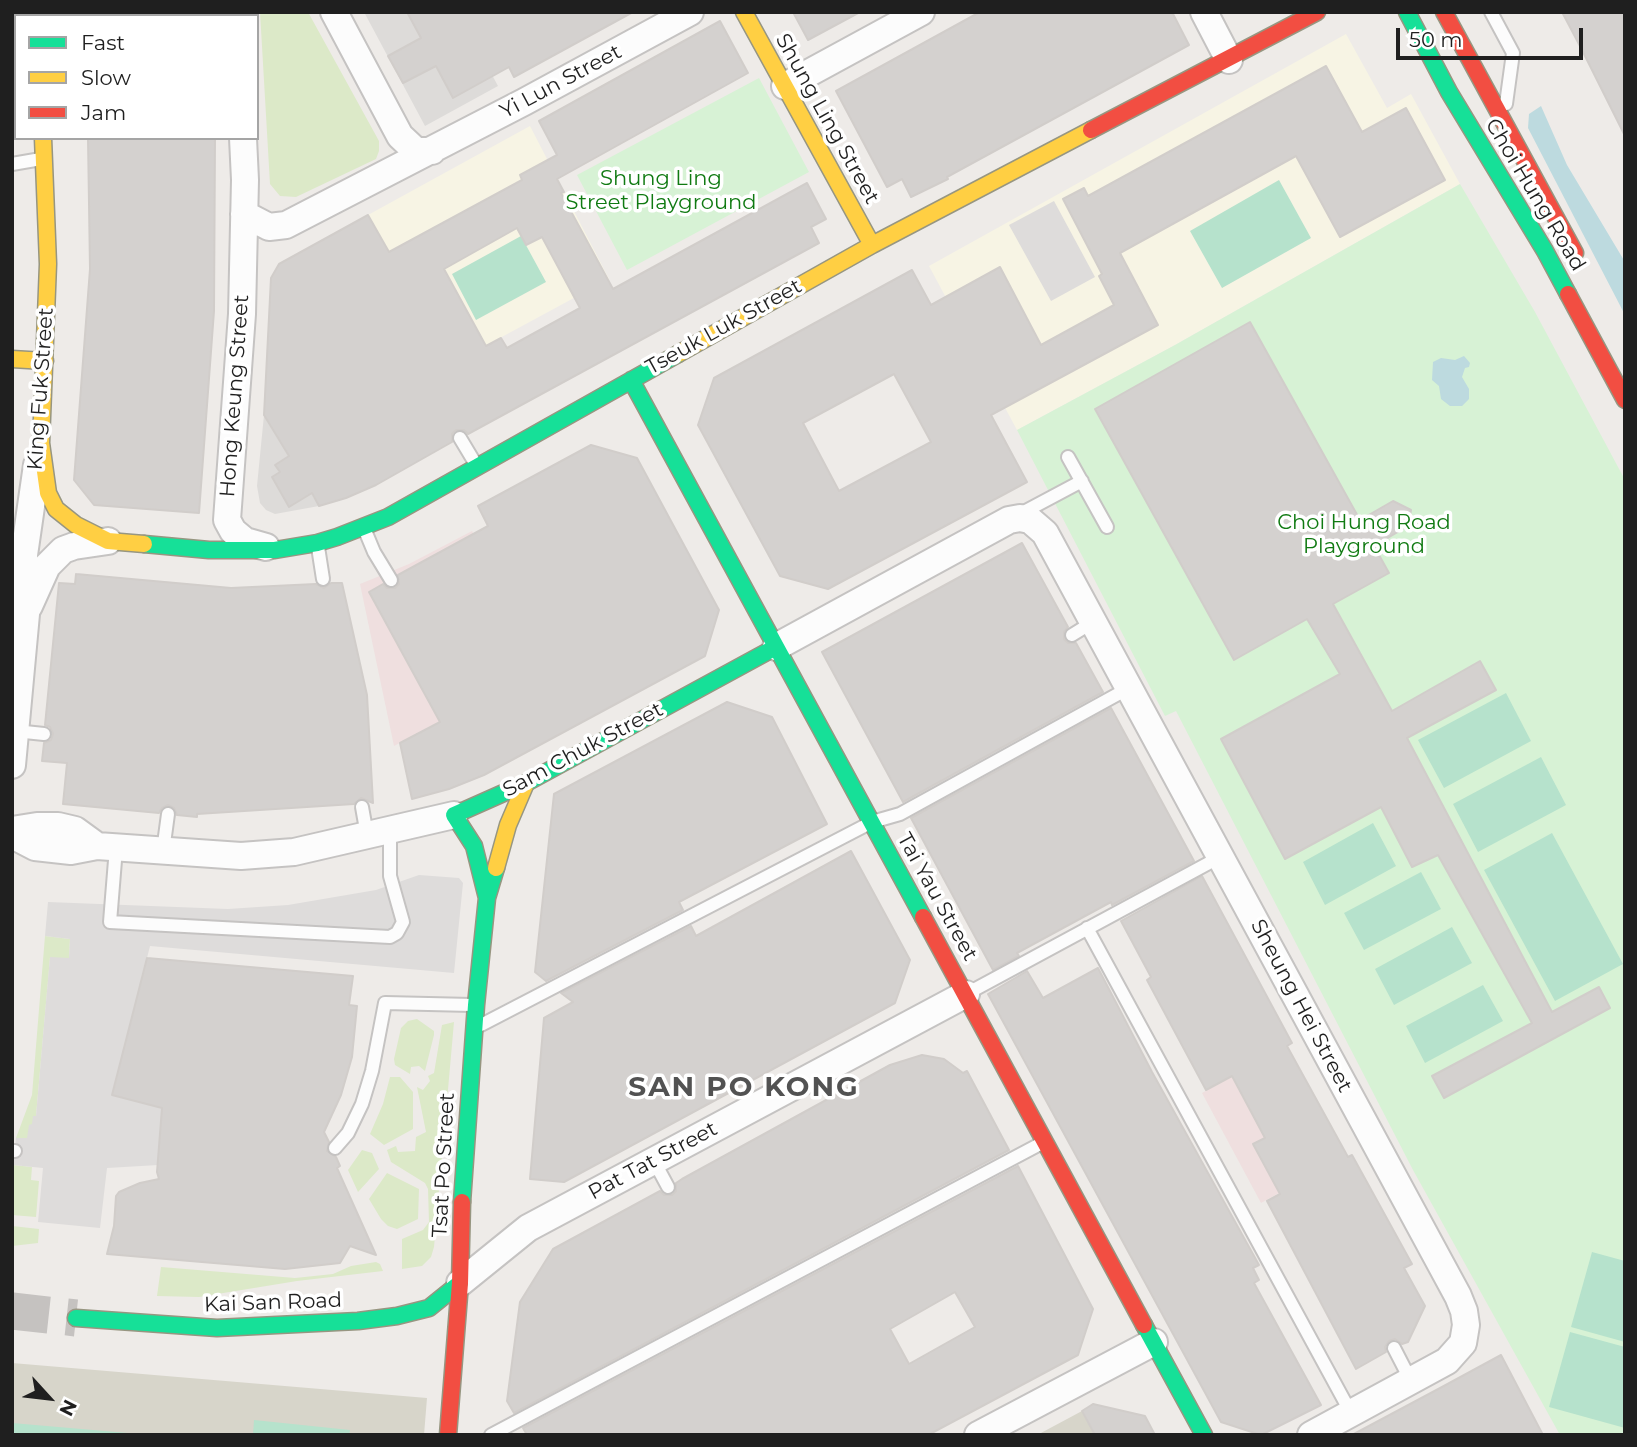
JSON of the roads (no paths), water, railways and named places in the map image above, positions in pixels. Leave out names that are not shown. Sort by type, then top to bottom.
[{"type":"street","points":[[334,12],[400,136],[416,151],[432,151]]},
{"type":"street","name":"Yi Lun Street","points":[[432,151],[690,12]]},
{"type":"street","name":"Shung Ling Street","points":[[744,12],[872,245]]},
{"type":"street","points":[[785,86],[921,12]]},
{"type":"street","points":[[1203,12],[1229,60]]},
{"type":"street","name":"Tseuk Luk Street","points":[[21,617],[54,558],[63,550],[74,546],[108,541],[209,550],[275,550],[317,543],[388,517],[872,245],[1317,12]]},
{"type":"street","name":"Choi Hung Road","points":[[1407,12],[1449,92],[1545,251],[1625,400]]},
{"type":"street","name":"Choi Hung Road","points":[[1444,12],[1580,261]]},
{"type":"street","name":"King Fuk Street","points":[[12,763],[16,731],[24,555],[41,443],[46,361],[48,264],[43,140]]},
{"type":"street","name":"Hong Keung Street","points":[[243,140],[242,314],[227,520],[233,531],[245,541],[275,550]]},
{"type":"street","points":[[244,214],[269,227],[286,225],[432,151]]},
{"type":"street","points":[[12,359],[46,361]]},
{"type":"street","name":"Tai Yau Street","points":[[631,380],[1204,1435]]},
{"type":"street","name":"Tseuk Luk Street","points":[[41,443],[48,494],[56,509],[76,525],[108,541]]},
{"type":"street","name":"Sam Chuk Street","points":[[12,832],[34,847],[71,851],[106,847],[254,855],[294,852],[454,815],[526,783],[776,647],[1020,520]]},
{"type":"street","name":"Sheung Hei Street","points":[[1020,520],[1045,533],[1083,629],[1129,688],[1464,1311],[1466,1325],[1462,1343],[1447,1361],[1311,1435]]},
{"type":"street","name":"Tsat Po Street","points":[[448,1435],[460,1283],[462,1189],[487,898],[508,825],[526,783]]},
{"type":"street","name":"Tsat Po Street","points":[[454,815],[474,846],[487,898]]},
{"type":"street","name":"Pat Tat Street","points":[[460,1283],[528,1228],[966,994]]},
{"type":"street","name":"Kai San Road","points":[[76,1318],[217,1328],[264,1328],[358,1321],[397,1317],[429,1308],[460,1283]]},
{"type":"street","points":[[978,1435],[1154,1342]]},
{"type":"lane","points":[[1491,12],[1513,53],[1503,121]]},
{"type":"lane","points":[[12,164],[45,159]]},
{"type":"lane","points":[[460,438],[477,467]]},
{"type":"lane","points":[[1068,457],[1107,527]]},
{"type":"lane","points":[[1020,520],[1082,481]]},
{"type":"lane","points":[[364,528],[374,552],[391,580]]},
{"type":"lane","points":[[317,543],[323,579]]},
{"type":"lane","points":[[474,1028],[872,822],[900,814],[1129,688]]},
{"type":"lane","points":[[16,731],[44,734]]},
{"type":"lane","points":[[106,847],[110,922],[390,937],[397,933],[403,922],[379,833],[362,807]]},
{"type":"lane","points":[[163,850],[168,814]]},
{"type":"lane","points":[[966,994],[1220,857]]},
{"type":"lane","points":[[1087,928],[1352,1413]]},
{"type":"lane","points":[[335,1148],[348,1133],[362,1104],[372,1071],[385,1003],[476,1004]]},
{"type":"lane","points":[[491,1435],[1046,1141]]},
{"type":"lane","points":[[654,1160],[668,1187]]},
{"type":"lane","points":[[1394,1348],[1411,1381]]},
{"type":"water","points":[[1541,106],[1567,165],[1625,262],[1625,315],[1528,128],[1529,114]]},
{"type":"water","points":[[1464,356],[1470,363],[1462,377],[1469,389],[1469,399],[1462,406],[1450,406],[1441,399],[1439,386],[1432,380],[1433,362],[1441,358],[1455,360]]},
{"type":"tunnel","points":[[12,1311],[76,1318]]},
{"type":"district","name":"SAN PO KONG","points":[[744,1088]]},
{"type":"park label","name":"Shung Ling Street Playground","points":[[661,191]]},
{"type":"park label","name":"Choi Hung Road Playground","points":[[1364,535]]}]
